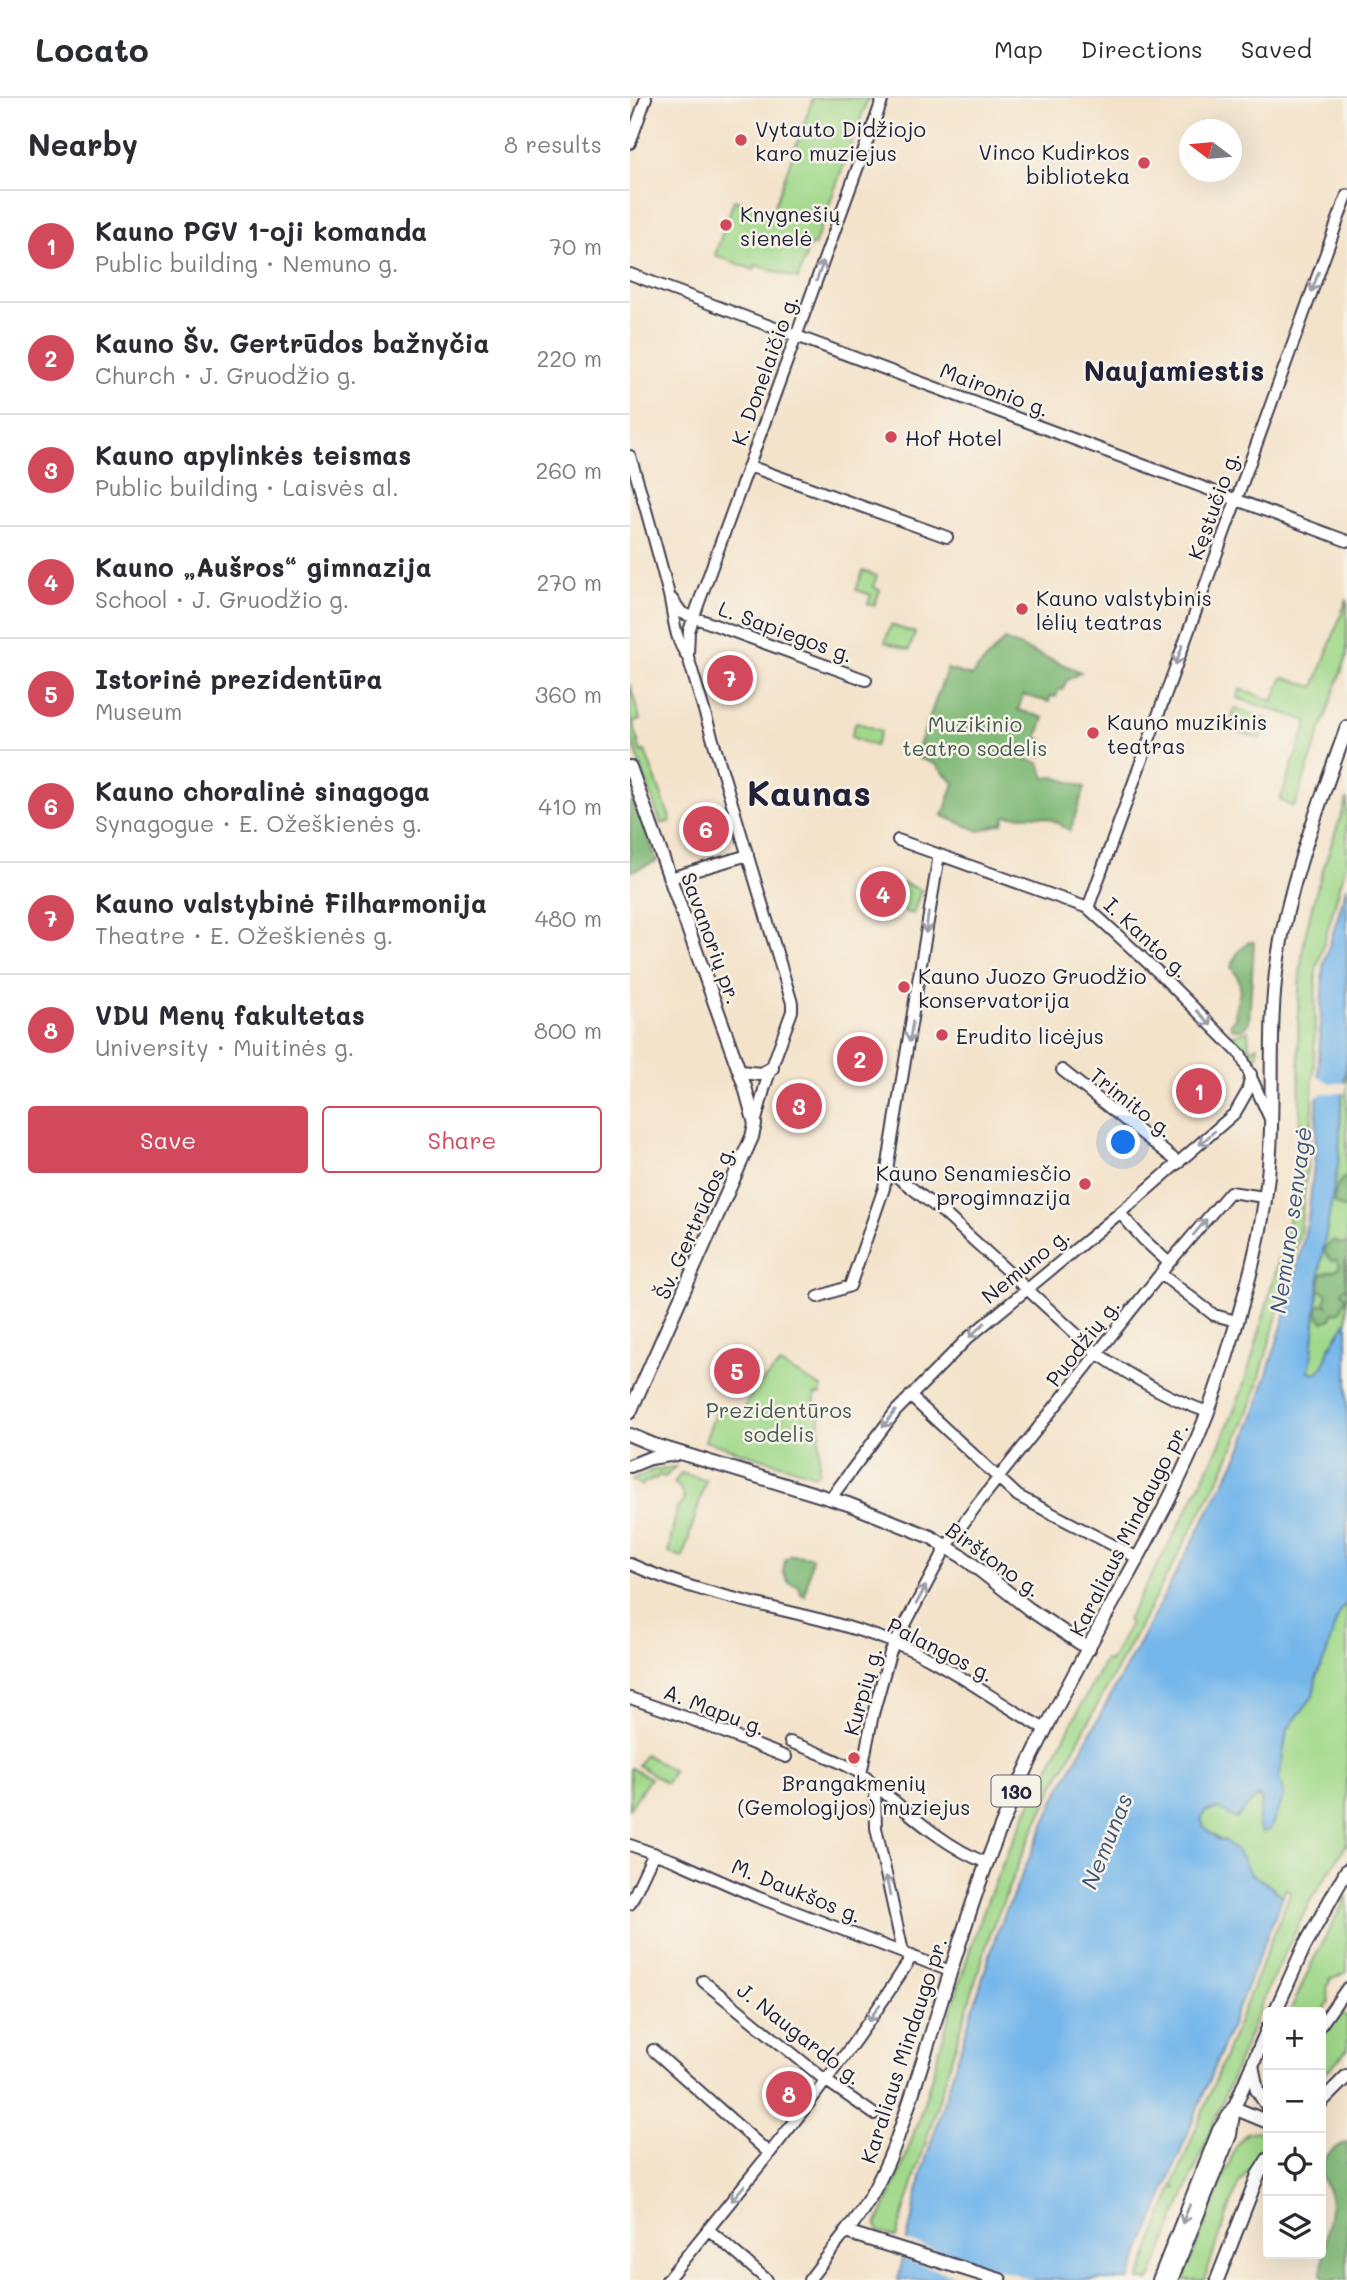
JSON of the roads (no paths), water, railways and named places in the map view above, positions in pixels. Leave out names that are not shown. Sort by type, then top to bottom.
[{"type":"main road","name":"Karaliaus Mindaugo pr.","points":[[846,2232],[862,2212],[887,2166],[986,1863],[1012,1801],[1045,1729],[1188,1462],[1208,1412],[1236,1321],[1265,1198],[1270,1156],[1277,965],[1282,931],[1297,873],[1347,727]]},
{"type":"main road","name":"Savanorių pr.","points":[[630,767],[740,1072],[755,1124]]},
{"type":"main road","points":[[740,1072],[761,1074],[772,1068]]},
{"type":"main road","name":"Šv. Gertrūdos g.","points":[[630,1412],[752,1137],[755,1124]]},
{"type":"main road","name":"Birštono g.","points":[[630,1435],[654,1445],[830,1499],[898,1524],[947,1546],[1029,1609],[1088,1649]]},
{"type":"main road","points":[[630,1466],[650,1458],[682,1453]]},
{"type":"main road","points":[[1277,2007],[1304,1947],[1347,1870]]},
{"type":"main road","points":[[1159,2280],[1219,2130],[1234,2108],[1263,2039]]},
{"type":"main road","points":[[1252,2064],[1263,2106]]},
{"type":"main road","points":[[1326,2097],[1347,2076]]},
{"type":"main road","points":[[1234,2108],[1263,2116]]},
{"type":"main road","points":[[1171,2280],[1230,2134],[1234,2108]]},
{"type":"main road","points":[[1217,2280],[1263,2167]]},
{"type":"main road","points":[[1254,2190],[1263,2182]]},
{"type":"main road","points":[[846,2232],[1000,2280]]},
{"type":"street","points":[[630,143],[646,98]]},
{"type":"street","name":"K. Donelaičio g.","points":[[688,657],[687,645],[694,618],[883,98]]},
{"type":"street","name":"Kęstučio g.","points":[[1087,908],[1347,195]]},
{"type":"street","name":"Maironio g.","points":[[630,274],[1347,541]]},
{"type":"street","points":[[630,456],[669,594],[675,628],[682,649],[688,657],[790,992],[792,1011],[755,1124]]},
{"type":"street","points":[[749,466],[947,537]]},
{"type":"street","points":[[669,594],[682,613],[694,618]]},
{"type":"street","name":"L. Sapiegos g.","points":[[694,618],[866,680]]},
{"type":"street","name":"I. Kanto g.","points":[[898,840],[1087,908],[1159,973],[1241,1055],[1271,1122]]},
{"type":"street","points":[[670,878],[748,855]]},
{"type":"street","points":[[818,1297],[850,1286],[875,1215],[887,1169],[939,855]]},
{"type":"street","name":"Trimito g.","points":[[1062,1070],[1179,1163]]},
{"type":"street","name":"Nemuno g.","points":[[830,1499],[909,1396],[986,1322],[1120,1213],[1235,1113],[1247,1091],[1251,1074]]},
{"type":"street","points":[[887,1169],[945,1214],[1098,1354],[1140,1380],[1188,1405],[1208,1412]]},
{"type":"street","name":"Puodžių g.","points":[[947,1546],[1169,1263],[1230,1192],[1265,1198]]},
{"type":"street","points":[[1120,1213],[1169,1263]]},
{"type":"street","points":[[1161,1274],[1214,1315],[1236,1321]]},
{"type":"street","points":[[909,1396],[1018,1496],[1138,1559]]},
{"type":"street","name":"Kurpių g.","points":[[861,1774],[882,1677],[895,1643],[947,1546]]},
{"type":"street","name":"Palangos g.","points":[[630,1564],[653,1574],[738,1600],[812,1617],[895,1643],[961,1677],[1045,1729]]},
{"type":"street","name":"A. Mapu g.","points":[[630,1698],[786,1757]]},
{"type":"street","points":[[790,1742],[861,1774],[957,1848],[986,1863]]},
{"type":"street","points":[[667,2280],[825,2080],[907,1954],[876,1828],[875,1787]]},
{"type":"street","name":"M. Daukšos g.","points":[[630,1845],[950,1972]]},
{"type":"street","points":[[630,1904],[654,1853]]},
{"type":"street","name":"J. Naugardo g.","points":[[703,1981],[825,2080],[874,2114]]},
{"type":"street","points":[[1326,2018],[1347,1988]]},
{"type":"street","points":[[653,2050],[769,2153]]},
{"type":"street","points":[[708,2229],[766,2280]]},
{"type":"street","name":"Karaliaus Mindaugo pr.","points":[[809,2280],[846,2232]]},
{"type":"water","name":"Nemunas","points":[[1347,886],[1347,1058],[1341,1106],[1339,1158],[1321,1262],[1308,1371],[1316,1373],[1323,1367],[1329,1349],[1347,1321],[1347,1603],[1335,1624],[1317,1675],[1313,1696],[1287,1730],[1279,1778],[1284,1796],[1270,1829],[1262,1833],[1258,1823],[1262,1801],[1258,1796],[1236,1819],[1219,1809],[1205,1811],[1201,1819],[1204,1827],[1218,1840],[1225,1840],[1241,1856],[1250,1874],[1283,1896],[1129,2280],[898,2280],[924,2165],[998,1929],[1058,1793],[1240,1452],[1254,1416],[1289,1303],[1308,1219],[1315,1155],[1323,966]]},
{"type":"place","name":"Vytauto Didžiojo karo muziejus","points":[[741,140]]},
{"type":"place","name":"Vinco Kudirkos biblioteka","points":[[1144,163]]},
{"type":"place","name":"Knygnešių sienelė","points":[[726,225]]},
{"type":"place","name":"Hof Hotel","points":[[891,437]]},
{"type":"place","name":"Kauno valstybinis lėlių teatras","points":[[1022,609]]},
{"type":"place","name":"Kauno valstybinė Filharmonija","points":[[730,678]]},
{"type":"place","name":"Kauno muzikinis teatras","points":[[1093,733]]},
{"type":"place","name":"Kauno choralinė sinagoga","points":[[706,829]]},
{"type":"place","name":"Kauno „Aušros“ gimnazija","points":[[883,894]]},
{"type":"place","name":"Kauno Juozo Gruodžio konservatorija","points":[[904,987]]},
{"type":"place","name":"Erudito licėjus","points":[[942,1035]]},
{"type":"place","name":"Kauno Šv. Gertrūdos bažnyčia","points":[[860,1059]]},
{"type":"place","name":"Kauno PGV 1-oji komanda","points":[[1199,1091]]},
{"type":"place","name":"Kauno apylinkės teismas","points":[[799,1106]]},
{"type":"place","name":"Kauno Senamiesčio progimnazija","points":[[1085,1184]]},
{"type":"place","name":"Istorinė prezidentūra","points":[[737,1371]]},
{"type":"place","name":"Brangakmenių (Gemologijos) muziejus","points":[[854,1758]]},
{"type":"place","name":"VDU Menų fakultetas","points":[[789,2094]]},
{"type":"district","name":"Naujamiestis","points":[[1174,370]]},
{"type":"district","name":"Kaunas","points":[[809,792]]},
{"type":"park label","name":"Muzikinio teatro sodelis","points":[[975,735]]},
{"type":"park label","name":"Prezidentūros sodelis","points":[[779,1421]]},
{"type":"water label","name":"Nemuno senvagė","points":[[1290,1220]]}]
